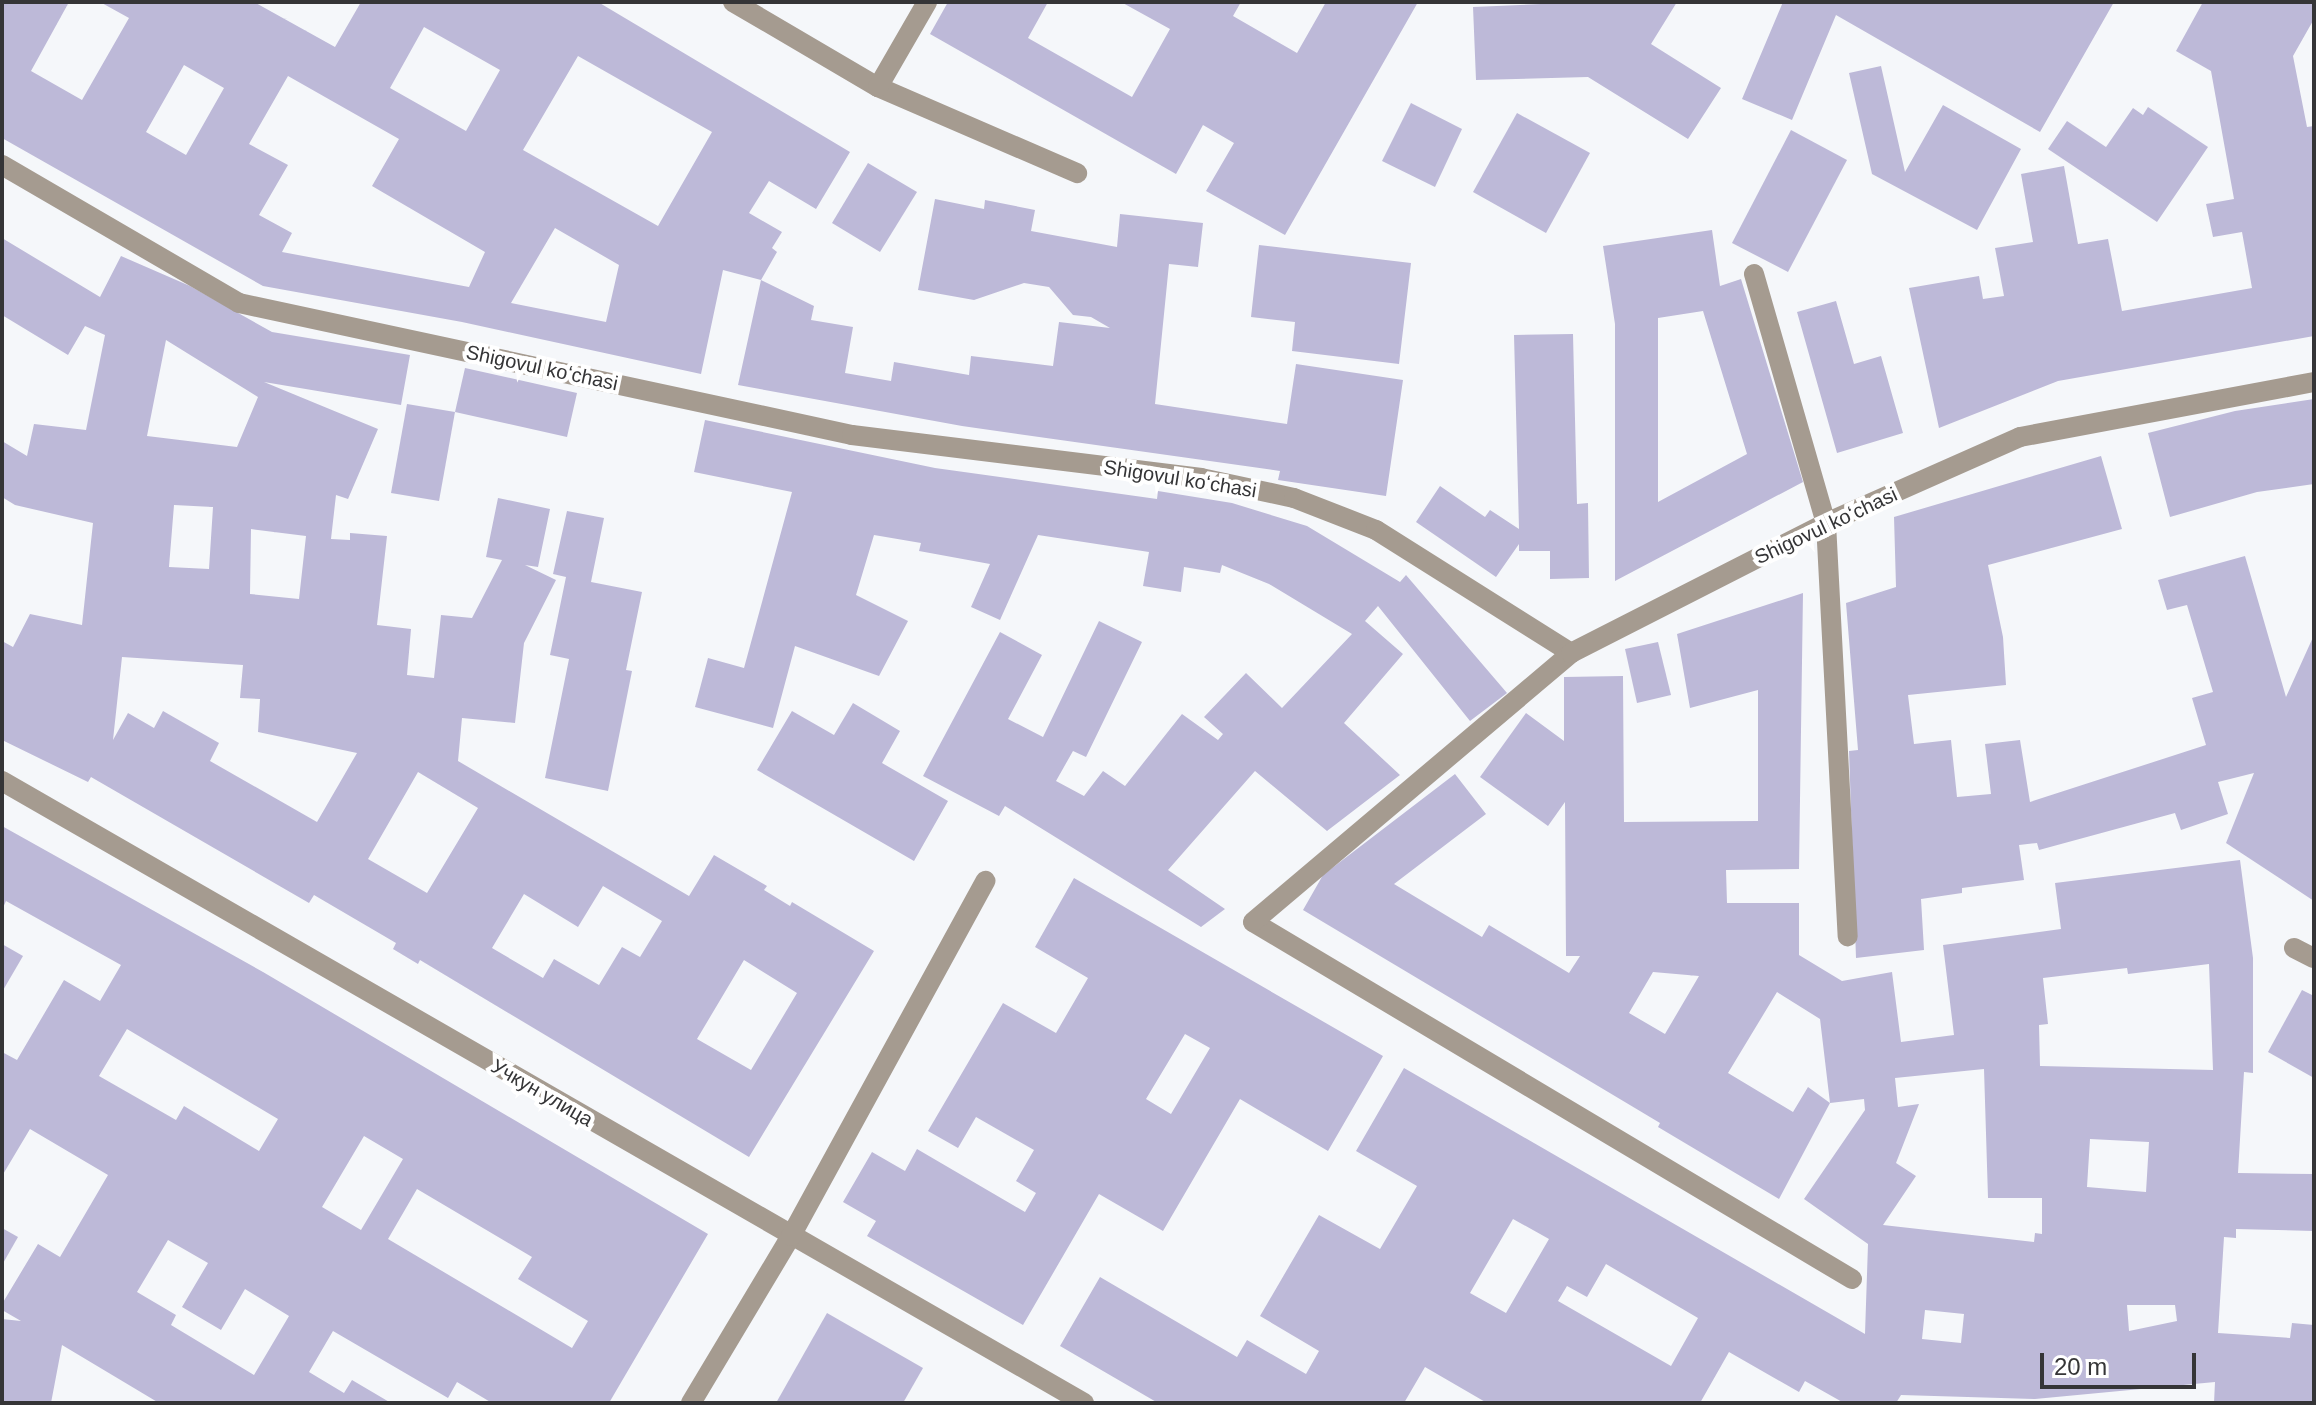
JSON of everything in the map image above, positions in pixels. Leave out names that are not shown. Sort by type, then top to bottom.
[{"type":"street","points":[[733,2],[878,87],[1077,173]]},
{"type":"street","points":[[878,87],[927,2]]},
{"type":"street","name":"Shigovul koʻchasi","points":[[2,165],[239,303],[852,435],[1201,478],[1294,498],[1376,530],[1571,653],[1826,523],[2020,437],[2314,382]]},
{"type":"street","points":[[1754,274],[1826,523],[1848,936]]},
{"type":"street","points":[[1571,653],[1253,922],[1852,1279]]},
{"type":"street","name":"Учкун улица","points":[[2,781],[1084,1403]]},
{"type":"street","points":[[691,1403],[791,1236],[985,881]]},
{"type":"street","points":[[2294,948],[2314,958]]},
{"type":"building","points":[[2,2],[69,2],[31,71],[82,100],[129,18],[100,2],[254,2],[335,47],[361,2],[598,2],[850,152],[816,209],[769,181],[749,213],[782,232],[772,248],[777,252],[761,280],[723,270],[701,374],[462,322],[263,286],[2,138]],"holes":[[[424,27],[500,70],[466,131],[390,88]],[[578,56],[712,132],[658,226],[523,150]],[[184,65],[224,88],[186,155],[146,132]],[[288,76],[399,139],[372,186],[485,252],[469,287],[282,252],[292,233],[259,215],[288,165],[249,144]],[[555,228],[619,265],[606,322],[511,303]]]},
{"type":"building","points":[[948,2],[1048,2],[1028,38],[1132,97],[1170,29],[1121,2],[1241,2],[1233,16],[1297,53],[1326,2],[1418,2],[1285,235],[1206,191],[1234,143],[1203,125],[1176,174],[930,34]]},
{"type":"building","points":[[1677,2],[1651,44],[1721,88],[1688,139],[1588,77],[1476,80],[1473,7]]},
{"type":"building","points":[[1783,2],[2114,2],[2040,132],[1836,15],[1792,120],[1742,99]]},
{"type":"building","points":[[2203,2],[2314,2],[2314,19],[2293,56],[2307,127],[2314,126],[2314,336],[2058,381],[1939,428],[1909,288],[1979,276],[1983,299],[2004,296],[1995,248],[2033,242],[2021,174],[2064,166],[2078,244],[2108,239],[2122,311],[2252,288],[2242,232],[2213,237],[2206,204],[2234,199],[2211,71],[2176,51]]},
{"type":"building","points":[[1881,66],[1905,172],[1943,105],[2021,149],[1977,230],[1872,174],[1849,73]]},
{"type":"building","points":[[1411,103],[1462,129],[1435,187],[1382,161]]},
{"type":"building","points":[[2148,107],[2208,147],[2157,222],[2048,149],[2067,121],[2106,147],[2133,108],[2143,115]]},
{"type":"building","points":[[1517,113],[1590,153],[1546,233],[1473,192]]},
{"type":"building","points":[[1791,130],[1847,160],[1788,272],[1732,243]]},
{"type":"building","points":[[868,163],[917,192],[880,252],[832,223]]},
{"type":"building","points":[[935,199],[984,209],[985,200],[1035,210],[1031,231],[1117,247],[1120,214],[1203,223],[1198,267],[1169,264],[1155,404],[1287,424],[1296,364],[1403,380],[1386,496],[1278,480],[1280,471],[962,426],[738,385],[761,280],[814,306],[811,320],[853,327],[845,373],[891,381],[894,362],[969,375],[971,356],[1053,366],[1059,322],[1110,328],[1091,317],[1073,315],[1049,287],[1024,283],[974,300],[918,290]]},
{"type":"building","points":[[1712,230],[1720,286],[1741,279],[1803,482],[1615,581],[1615,324],[1603,246]],"holes":[[[1703,311],[1747,454],[1658,502],[1658,318]]]},
{"type":"building","points":[[2,238],[100,297],[121,256],[190,286],[272,332],[410,355],[401,405],[264,382],[378,429],[348,499],[336,495],[331,539],[350,540],[350,533],[387,536],[377,625],[411,629],[407,675],[434,678],[441,615],[472,618],[502,560],[486,557],[498,498],[550,509],[538,567],[525,565],[556,580],[524,643],[515,723],[462,718],[458,761],[689,896],[714,855],[767,886],[764,890],[790,906],[792,902],[874,951],[749,1157],[420,960],[418,964],[393,949],[396,943],[314,895],[309,903],[91,777],[88,782],[2,740],[2,641],[13,647],[30,614],[82,625],[93,523],[15,505],[2,497],[2,441],[27,456],[34,424],[86,430],[105,335],[85,326],[68,355],[2,315]],"holes":[[[166,340],[258,397],[237,447],[147,436]],[[174,505],[213,507],[209,569],[169,567]],[[251,529],[306,536],[299,599],[250,594]],[[122,657],[243,665],[240,698],[260,699],[258,732],[357,753],[317,822],[210,761],[219,743],[163,711],[154,728],[128,713],[113,740]],[[418,772],[478,808],[427,893],[368,859]],[[603,886],[662,921],[640,957],[622,947],[599,985],[554,959],[543,978],[492,948],[524,894],[578,927]],[[744,960],[797,993],[751,1070],[697,1039]]]},
{"type":"building","points":[[1259,245],[1411,263],[1399,364],[1292,351],[1295,322],[1251,317]]},
{"type":"building","points":[[1836,301],[1854,364],[1881,356],[1903,433],[1837,453],[1797,312]]},
{"type":"building","points":[[1573,334],[1577,504],[1588,503],[1589,578],[1550,579],[1550,551],[1519,551],[1519,544],[1496,577],[1416,522],[1440,486],[1485,517],[1490,510],[1519,529],[1514,335]]},
{"type":"building","points":[[465,368],[577,393],[567,437],[455,412]]},
{"type":"building","points":[[2314,399],[2314,484],[2257,492],[2170,517],[2148,433],[2235,411]]},
{"type":"building","points":[[407,404],[455,412],[439,501],[391,493]]},
{"type":"building","points":[[705,420],[935,468],[1157,499],[1158,491],[1232,503],[1307,526],[1400,582],[1406,575],[1507,693],[1470,721],[1378,606],[1365,621],[1403,654],[1344,723],[1400,775],[1327,831],[1255,771],[1168,870],[1225,909],[1201,927],[1005,806],[999,816],[923,776],[1000,632],[1042,655],[1008,719],[1043,737],[1099,621],[1142,642],[1086,757],[1073,751],[1056,781],[1084,796],[1103,771],[1125,786],[1182,714],[1218,740],[1223,734],[1204,717],[1246,673],[1282,708],[1352,634],[1269,584],[1222,565],[1220,573],[1184,567],[1181,592],[1143,586],[1149,552],[1038,535],[1000,620],[971,607],[990,564],[919,551],[921,543],[874,535],[856,595],[908,621],[879,676],[795,646],[773,728],[695,707],[708,658],[744,668],[792,492],[694,472]]},
{"type":"building","points":[[2101,456],[2122,529],[1988,565],[2003,637],[2006,685],[1908,695],[1914,744],[1951,740],[1957,797],[1991,794],[1985,744],[2020,740],[2030,802],[2206,745],[2192,698],[2213,692],[2187,605],[2167,610],[2158,580],[2245,556],[2286,697],[2314,635],[2314,901],[2226,843],[2254,773],[2218,782],[2228,814],[2181,830],[2175,813],[2039,850],[2037,843],[2019,845],[2024,880],[1962,888],[1962,893],[1921,899],[1924,950],[1856,958],[1849,751],[1858,750],[1846,603],[1896,587],[1894,517]]},
{"type":"building","points":[[567,511],[604,518],[591,582],[642,592],[626,670],[632,671],[608,791],[545,778],[569,659],[550,655],[566,577],[553,574]]},
{"type":"building","points":[[1803,593],[1799,869],[1726,870],[1727,903],[1799,903],[1799,955],[1842,981],[1892,972],[1901,1042],[1954,1035],[1943,945],[2061,929],[2055,883],[2240,860],[2253,958],[2253,1073],[2244,1072],[2238,1173],[2314,1174],[2314,1231],[2236,1229],[2236,1238],[2224,1237],[2218,1333],[2290,1338],[2292,1323],[2314,1325],[2314,1403],[2214,1403],[2215,1382],[2035,1399],[1901,1395],[1896,1403],[1844,1403],[1805,1381],[1799,1392],[1729,1352],[1700,1403],[1487,1403],[1425,1367],[1404,1403],[1158,1403],[1060,1346],[1100,1277],[1237,1357],[1247,1340],[1306,1374],[1319,1351],[1260,1316],[1319,1215],[1380,1249],[1417,1186],[1356,1151],[1404,1068],[1865,1334],[1868,1244],[1804,1199],[1865,1110],[1864,1099],[1830,1103],[1779,1199],[1658,1127],[1660,1123],[1303,910],[1323,875],[1455,774],[1486,814],[1394,884],[1482,937],[1489,925],[1569,973],[1580,956],[1566,956],[1565,802],[1548,826],[1480,777],[1526,713],[1564,741],[1564,677],[1623,676],[1624,822],[1758,821],[1758,690],[1690,708],[1677,634]],"holes":[[[2209,964],[2213,1070],[2040,1066],[2039,1025],[2048,1024],[2043,978],[2127,968],[2128,974]],[[1653,972],[1699,976],[1665,1034],[1629,1013]],[[1777,992],[1820,1019],[1830,1103],[1808,1087],[1793,1112],[1728,1073]],[[1984,1069],[1988,1198],[2042,1198],[2042,1234],[2035,1233],[2034,1242],[1883,1225],[1916,1176],[1896,1163],[1919,1104],[1898,1107],[1895,1078]],[[2090,1139],[2149,1142],[2146,1192],[2087,1187]],[[1513,1219],[1549,1239],[1506,1313],[1470,1293]],[[1606,1264],[1698,1318],[1671,1366],[1558,1301],[1567,1286],[1587,1297]],[[2127,1305],[2175,1305],[2177,1321],[2129,1331]],[[1925,1310],[1964,1314],[1961,1343],[1922,1339]]]},
{"type":"building","points":[[1658,642],[1671,695],[1637,703],[1625,649]]},
{"type":"building","points":[[853,703],[900,731],[882,763],[948,801],[914,861],[757,770],[792,711],[834,735]]},
{"type":"building","points":[[2,826],[263,972],[708,1234],[609,1403],[492,1403],[457,1382],[448,1398],[333,1331],[309,1372],[344,1393],[352,1380],[391,1403],[159,1403],[62,1345],[51,1403],[2,1403],[2,1319],[21,1321],[2,1310],[2,1304],[38,1244],[60,1257],[108,1175],[30,1129],[2,1176],[2,1052],[17,1060],[64,980],[100,1001],[121,965],[6,901],[2,910]],"holes":[[[127,1029],[278,1119],[259,1151],[184,1106],[176,1120],[99,1076]],[[364,1136],[403,1159],[361,1230],[322,1207]],[[417,1189],[532,1257],[518,1279],[588,1321],[572,1348],[388,1239]],[[168,1240],[208,1263],[182,1307],[221,1330],[245,1289],[289,1316],[254,1375],[171,1325],[176,1315],[137,1292]]]},
{"type":"building","points":[[1074,878],[1383,1056],[1328,1151],[1240,1099],[1163,1231],[1099,1194],[1023,1325],[867,1236],[876,1221],[843,1202],[872,1152],[905,1171],[917,1149],[1025,1212],[1036,1193],[1016,1181],[1034,1150],[976,1117],[958,1148],[928,1131],[1003,1003],[1056,1033],[1088,978],[1035,947]],"holes":[[[1185,1034],[1210,1048],[1171,1114],[1146,1099]]]},
{"type":"building","points":[[2,944],[23,956],[2,992]]},
{"type":"building","points":[[2302,990],[2314,996],[2314,1078],[2268,1052]]},
{"type":"building","points":[[2,1228],[18,1237],[2,1265]]},
{"type":"building","points":[[827,1313],[923,1368],[903,1403],[776,1403]]}]
